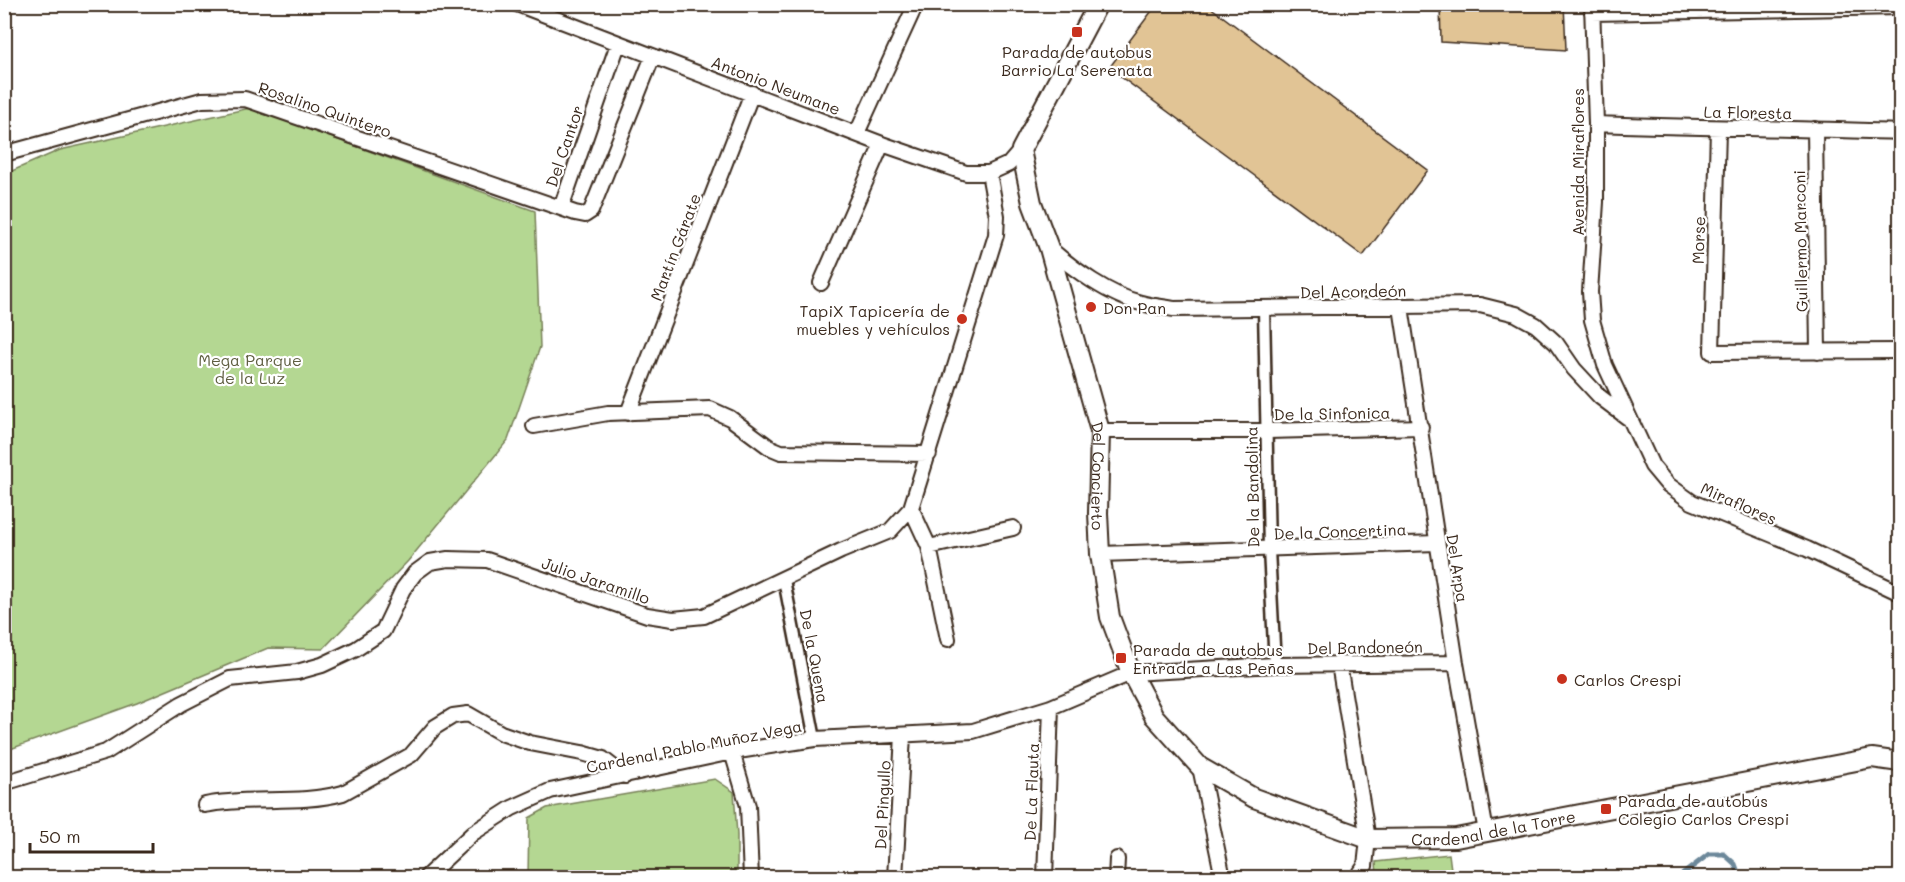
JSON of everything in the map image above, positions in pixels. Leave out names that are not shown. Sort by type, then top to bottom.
[{"type":"street","name":"Antonio Neumane","points":[[516,4],[882,144],[966,173],[989,173]]},
{"type":"street","points":[[857,133],[916,4]]},
{"type":"street","points":[[989,173],[1009,164],[1021,150],[1098,4]]},
{"type":"street","points":[[1592,9],[1900,7]]},
{"type":"street","name":"Avenida Miraflores","points":[[1592,9],[1596,124],[1596,202],[1590,292],[1592,320]]},
{"type":"street","name":"Del Cantor","points":[[618,44],[561,208],[585,215],[591,211],[653,56]]},
{"type":"street","name":"Martín Gárate","points":[[628,413],[752,93]]},
{"type":"street","name":"Rosalino Quintero","points":[[4,154],[202,100],[245,99],[561,208]]},
{"type":"street","name":"La Floresta","points":[[1596,124],[1900,132]]},
{"type":"street","name":"Morse","points":[[1718,129],[1712,352],[1818,352]]},
{"type":"street","name":"Guillermo Marconi","points":[[1815,129],[1818,352]]},
{"type":"street","points":[[820,283],[882,144]]},
{"type":"street","name":"Del Concierto","points":[[1021,150],[1032,203],[1049,248],[1100,431],[1098,513],[1100,555],[1110,617],[1131,673],[1154,716],[1200,767],[1254,798],[1368,840]]},
{"type":"street","name":"Julio Jaramillo","points":[[4,783],[106,752],[181,704],[230,680],[297,672],[322,666],[356,649],[383,631],[403,589],[416,573],[430,562],[448,559],[487,560],[647,615],[674,619],[704,616],[890,531],[911,508],[996,236],[997,216],[989,173]]},
{"type":"street","name":"Del Acordeón","points":[[1049,248],[1074,269],[1099,285],[1139,303],[1174,309],[1480,305],[1516,314],[1536,325],[1556,343],[1574,369],[1600,397],[1630,420]]},
{"type":"street","name":"Del Arpa","points":[[1401,307],[1456,663],[1486,832]]},
{"type":"street","name":"De la Bandolina","points":[[1264,308],[1269,550],[1275,665]]},
{"type":"street","name":"Miraflores","points":[[1592,320],[1605,365],[1630,420],[1652,466],[1667,484],[1692,502],[1807,549],[1900,593]]},
{"type":"street","points":[[1818,352],[1900,351]]},
{"type":"street","points":[[534,426],[608,413],[710,409],[730,418],[769,447],[781,452],[929,454]]},
{"type":"street","name":"De la Sinfonica","points":[[1100,431],[1268,431],[1421,427]]},
{"type":"street","points":[[911,508],[929,547],[948,639]]},
{"type":"street","points":[[929,547],[1013,528]]},
{"type":"street","name":"De la Concertina","points":[[1100,555],[1437,543]]},
{"type":"street","name":"De la Quena","points":[[784,580],[815,739]]},
{"type":"street","name":"Del Bandoneón","points":[[1131,673],[1275,665],[1456,663]]},
{"type":"street","points":[[1339,664],[1368,840],[1365,867],[1358,878]]},
{"type":"street","name":"Cardenal Pablo Muñoz Vega","points":[[425,878],[473,833],[512,808],[550,790],[732,752],[815,739],[973,731],[1051,707],[1131,673]]},
{"type":"street","name":"De La Flauta","points":[[1045,878],[1051,707]]},
{"type":"street","points":[[205,805],[228,800],[286,800],[344,793],[411,755],[435,727],[453,716],[468,714],[511,736],[603,759],[625,776]]},
{"type":"street","name":"Del Pingullo","points":[[895,878],[903,735]]},
{"type":"street","points":[[732,752],[748,806],[751,878]]},
{"type":"street","name":"Cardenal de la Torre","points":[[1368,840],[1456,838],[1872,758],[1900,762]]},
{"type":"street","points":[[1200,767],[1222,878]]},
{"type":"street","points":[[1116,878],[1117,860]]},
{"type":"green space","name":"Mega Parque de la Luz","points":[[250,108],[535,211],[540,347],[508,440],[408,561],[323,649],[268,648],[137,703],[5,751],[5,174],[60,150]]},
{"type":"green space","points":[[715,779],[734,792],[737,877],[528,877],[529,818],[547,808]]},
{"type":"green space","points":[[1449,854],[1452,877],[1377,877],[1376,862]]},
{"type":"building","points":[[1157,4],[1206,4],[1428,170],[1363,256],[1109,68]]},
{"type":"building","points":[[1440,4],[1564,4],[1566,50],[1441,42]]},
{"type":"waterway","points":[[1678,878],[1709,854],[1724,854],[1735,864],[1740,878]]},
{"type":"place","name":"Parada de autobus Barrio La Serenata","points":[[1077,32]]},
{"type":"place","name":"Don Pan","points":[[1091,307]]},
{"type":"place","name":"TapiX Tapicería de muebles y vehículos","points":[[962,319]]},
{"type":"place","name":"Parada de autobus Entrada a Las Peñas","points":[[1121,658]]},
{"type":"place","name":"Carlos Crespi","points":[[1562,679]]},
{"type":"place","name":"Parada de autobús Colegio Carlos Crespi","points":[[1606,809]]}]
